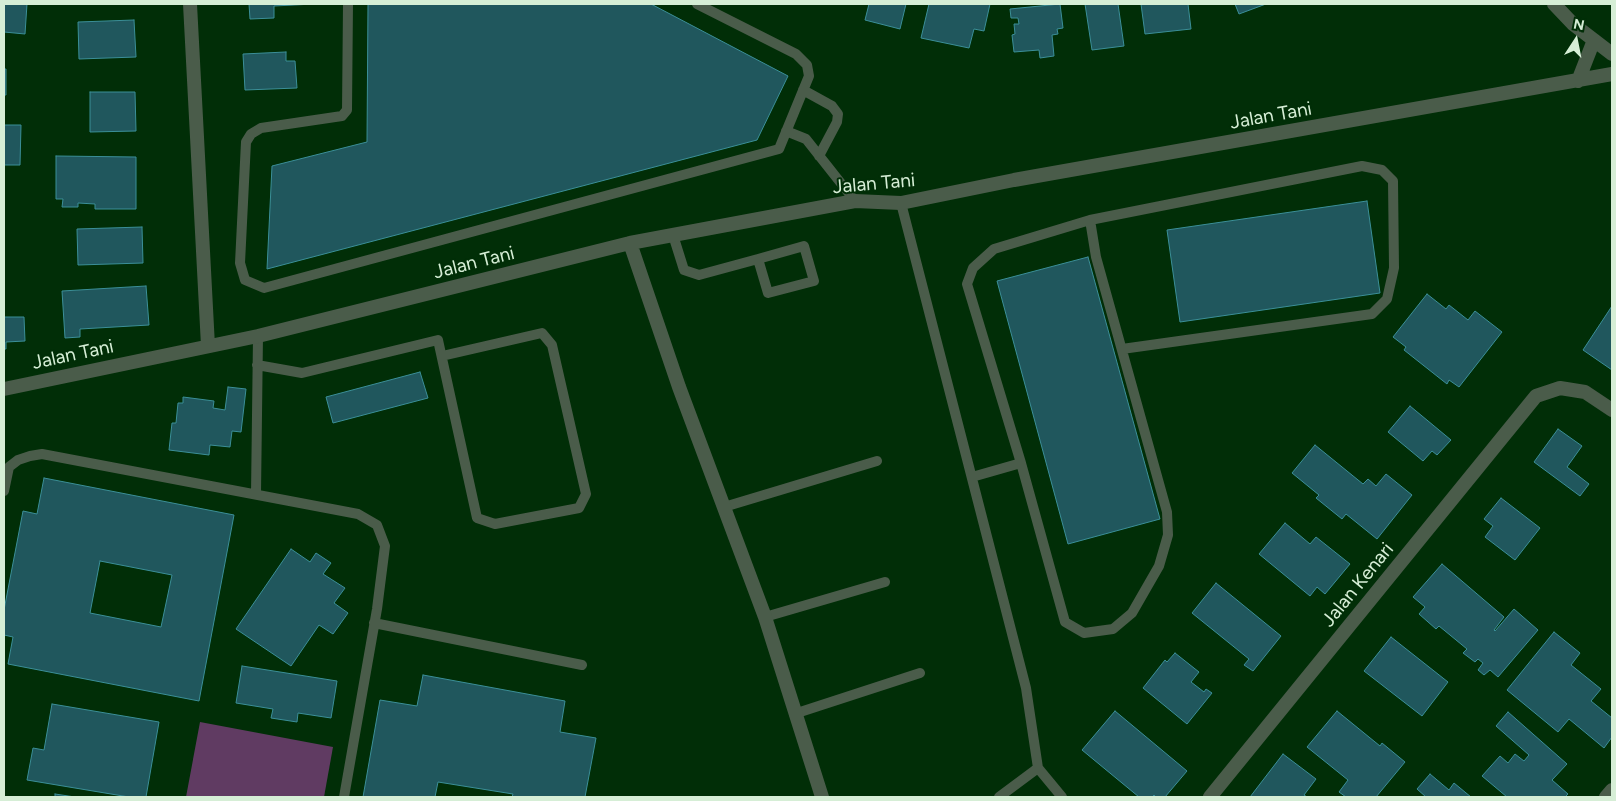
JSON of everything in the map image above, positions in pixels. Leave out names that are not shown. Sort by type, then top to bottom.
[{"type":"street","points":[[190,4],[208,346]]},
{"type":"street","points":[[1554,4],[1573,24],[1612,54]]},
{"type":"street","points":[[1578,80],[1594,40]]},
{"type":"street","name":"Jalan Tani","points":[[4,389],[258,336],[673,235],[854,201],[902,204],[1014,180],[1612,74]]},
{"type":"street","points":[[630,244],[679,388],[765,617],[794,714],[822,797]]},
{"type":"street","name":"Jalan Kenari","points":[[1210,797],[1536,396],[1560,388],[1585,392],[1612,410]]},
{"type":"street","points":[[1606,797],[1612,790]]},
{"type":"lane","points":[[348,4],[347,110],[342,116],[261,128],[251,134],[246,142],[240,263],[245,280],[264,288],[779,149],[809,76],[807,65],[796,54],[697,4]]},
{"type":"lane","points":[[803,90],[832,106],[838,114],[837,122],[819,156]]},
{"type":"lane","points":[[786,132],[806,139],[854,201]]},
{"type":"lane","points":[[1090,220],[1096,257],[1167,512],[1168,535],[1159,566],[1132,613],[1113,629],[1084,633],[1065,622],[1021,463],[968,284],[973,268],[994,248],[1090,220],[1362,166],[1382,170],[1393,181],[1394,268],[1387,299],[1372,314],[1122,349]]},
{"type":"lane","points":[[902,204],[1026,688],[1038,768],[1062,797]]},
{"type":"lane","points":[[673,235],[684,270],[699,275],[758,258],[804,246],[814,281],[768,293],[758,258]]},
{"type":"lane","points":[[257,365],[302,373],[438,340],[477,518],[495,524],[579,508],[586,494],[552,345],[542,332],[442,356]]},
{"type":"lane","points":[[256,494],[258,336]]},
{"type":"lane","points":[[4,492],[9,467],[18,460],[42,454],[358,514],[377,525],[385,546],[374,623],[344,797]]},
{"type":"lane","points":[[724,507],[876,461]]},
{"type":"lane","points":[[972,477],[1021,463]]},
{"type":"lane","points":[[765,617],[885,582]]},
{"type":"lane","points":[[374,623],[582,665]]},
{"type":"lane","points":[[794,714],[920,673]]},
{"type":"lane","points":[[999,797],[1038,768]]},
{"type":"shaded area","points":[[200,722],[333,747],[324,797],[186,797]]},
{"type":"building","points":[[4,4],[27,4],[25,34],[4,32]]},
{"type":"building","points":[[249,4],[314,4],[274,6],[274,18],[250,19]]},
{"type":"building","points":[[368,4],[651,4],[788,76],[757,140],[267,269],[272,166],[367,142]]},
{"type":"building","points":[[869,4],[906,4],[900,29],[865,20]]},
{"type":"building","points":[[929,4],[990,4],[984,31],[974,29],[969,48],[921,38]]},
{"type":"building","points":[[1060,4],[1063,28],[1057,29],[1058,34],[1052,35],[1054,56],[1040,58],[1039,50],[1014,52],[1012,35],[1015,34],[1014,24],[1019,24],[1018,18],[1011,18],[1010,9]]},
{"type":"building","points":[[1085,4],[1118,4],[1124,46],[1092,50]]},
{"type":"building","points":[[1141,4],[1188,4],[1191,29],[1145,34]]},
{"type":"building","points":[[1235,4],[1266,4],[1239,14]]},
{"type":"building","points":[[134,20],[136,57],[79,59],[78,22]]},
{"type":"building","points":[[286,52],[286,61],[295,61],[297,88],[245,90],[243,54]]},
{"type":"building","points":[[4,69],[6,69],[6,95],[4,95]]},
{"type":"building","points":[[90,92],[135,92],[136,131],[90,132]]},
{"type":"building","points":[[4,125],[21,125],[20,165],[4,165]]},
{"type":"building","points":[[56,156],[136,157],[136,209],[95,209],[95,204],[78,203],[78,207],[62,207],[63,199],[56,199]]},
{"type":"building","points":[[1367,201],[1380,293],[1180,322],[1167,230]]},
{"type":"building","points":[[142,227],[143,263],[78,265],[77,229]]},
{"type":"building","points":[[1088,257],[1160,519],[1068,544],[997,281]]},
{"type":"building","points":[[146,286],[149,325],[80,329],[80,337],[65,338],[62,291]]},
{"type":"building","points":[[1427,294],[1446,309],[1449,305],[1468,320],[1475,311],[1502,332],[1459,387],[1449,380],[1447,384],[1404,350],[1406,347],[1393,337]]},
{"type":"building","points":[[1612,306],[1612,370],[1583,350]]},
{"type":"building","points":[[4,317],[24,317],[25,341],[6,342],[6,349],[4,349]]},
{"type":"building","points":[[420,372],[428,398],[333,423],[326,397]]},
{"type":"building","points":[[228,387],[246,389],[241,432],[232,431],[230,447],[210,445],[209,455],[169,450],[172,423],[176,423],[178,403],[183,403],[183,397],[214,401],[213,408],[225,410]]},
{"type":"building","points":[[1410,406],[1451,440],[1437,455],[1432,451],[1423,461],[1388,432]]},
{"type":"building","points":[[1558,429],[1582,446],[1567,467],[1589,484],[1580,496],[1534,462]]},
{"type":"building","points":[[1315,445],[1363,484],[1368,479],[1376,486],[1386,474],[1412,495],[1377,539],[1346,514],[1342,519],[1316,498],[1319,495],[1292,473]]},
{"type":"building","points":[[44,478],[234,515],[199,701],[8,664],[13,637],[4,635],[4,610],[23,511],[37,514]],"holes":[[[100,561],[172,575],[161,627],[90,613]]]},
{"type":"building","points":[[1501,498],[1540,528],[1515,560],[1485,537],[1493,526],[1484,519]]},
{"type":"building","points":[[1285,523],[1310,544],[1316,537],[1350,564],[1325,594],[1317,587],[1310,596],[1259,554]]},
{"type":"building","points":[[291,549],[310,562],[316,553],[331,563],[323,574],[345,588],[334,603],[348,613],[333,634],[319,625],[291,666],[236,629]]},
{"type":"building","points":[[1442,564],[1504,617],[1495,631],[1514,609],[1538,630],[1498,677],[1490,670],[1484,675],[1478,670],[1483,663],[1478,659],[1475,662],[1463,653],[1467,649],[1439,626],[1436,629],[1419,614],[1425,607],[1413,597]]},
{"type":"building","points":[[1216,583],[1281,636],[1253,671],[1244,665],[1249,659],[1192,613]]},
{"type":"building","points":[[1554,632],[1580,653],[1571,665],[1601,689],[1591,701],[1612,718],[1612,737],[1604,748],[1569,719],[1558,732],[1507,690]]},
{"type":"building","points":[[1391,637],[1448,682],[1422,716],[1364,671]]},
{"type":"building","points":[[1175,653],[1199,672],[1191,682],[1204,692],[1206,689],[1212,693],[1187,724],[1143,688],[1165,660],[1167,662]]},
{"type":"building","points":[[242,666],[337,681],[331,718],[298,713],[297,722],[271,718],[273,709],[236,703]]},
{"type":"building","points":[[423,675],[565,701],[560,732],[596,738],[585,797],[512,797],[513,794],[438,782],[435,797],[363,797],[380,700],[417,706]]},
{"type":"building","points":[[52,704],[159,722],[146,797],[129,797],[27,780],[33,748],[44,750]]},
{"type":"building","points":[[1115,711],[1187,771],[1165,797],[1156,797],[1154,795],[1152,797],[1139,797],[1082,750]]},
{"type":"building","points":[[1337,711],[1380,746],[1382,743],[1405,762],[1376,797],[1346,797],[1339,792],[1348,780],[1307,747]]},
{"type":"building","points":[[1508,712],[1567,764],[1552,780],[1568,794],[1565,797],[1507,797],[1482,776],[1500,756],[1508,763],[1515,754],[1524,761],[1529,755],[1496,726]]},
{"type":"building","points":[[1283,754],[1316,779],[1304,795],[1307,797],[1250,797]]},
{"type":"building","points":[[1430,774],[1449,790],[1454,783],[1471,797],[1426,797],[1417,789]]},
{"type":"building","points":[[55,794],[75,797],[55,797]]}]
